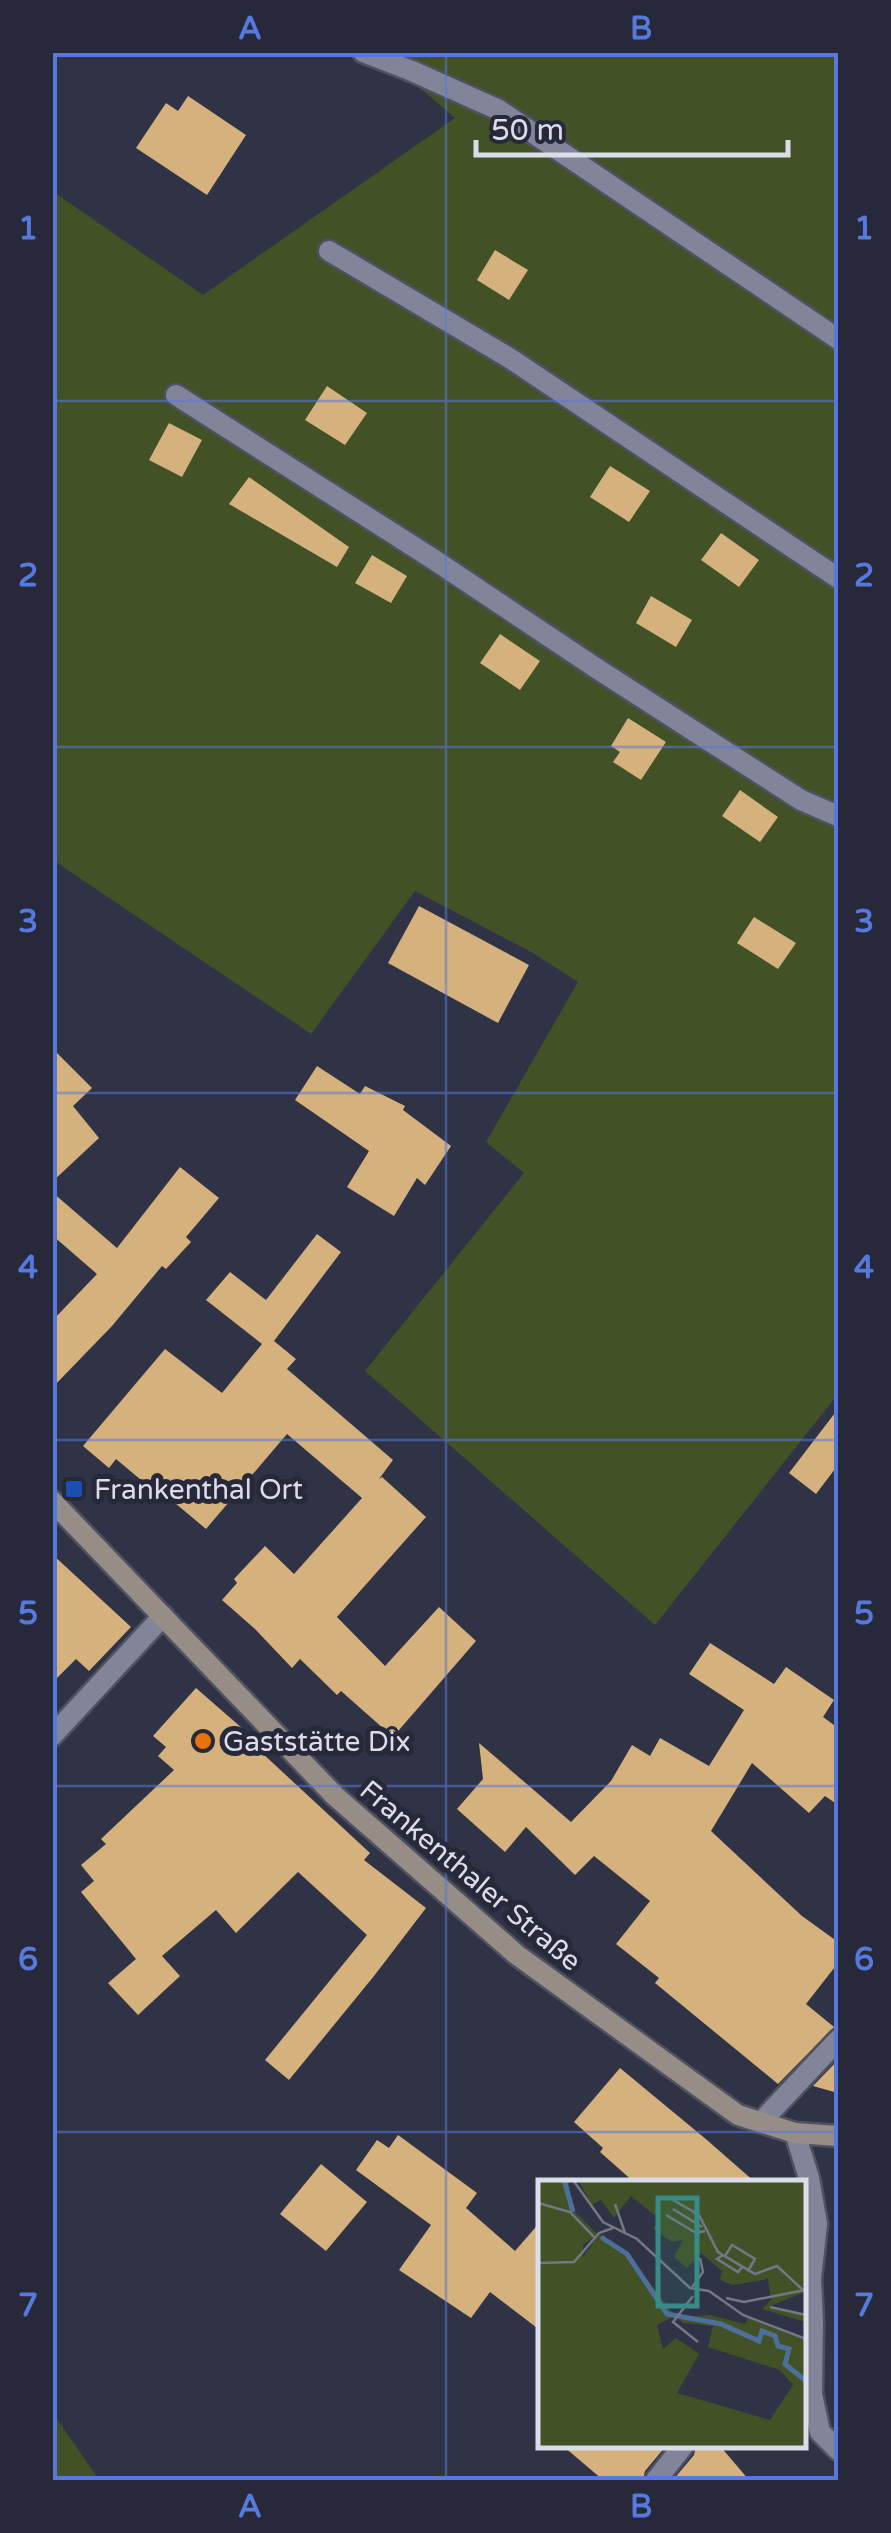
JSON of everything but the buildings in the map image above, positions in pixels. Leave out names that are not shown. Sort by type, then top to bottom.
[{"type":"main road","name":"Frankenthaler Straße","points":[[52,1501],[335,1796],[517,1955],[738,2114],[795,2133],[838,2136]]},
{"type":"street","points":[[363,52],[499,110],[838,339]]},
{"type":"street","points":[[329,251],[511,359],[838,578]]},
{"type":"street","points":[[176,395],[433,558],[785,790],[838,816]]},
{"type":"street","points":[[52,1736],[163,1616]]},
{"type":"street","points":[[761,2122],[838,2040]]},
{"type":"street","points":[[795,2133],[817,2224],[807,2284],[813,2322],[812,2394],[820,2432],[838,2450]]},
{"type":"street","points":[[656,2480],[681,2448]]},
{"type":"green space","points":[[379,53],[838,53],[838,1394],[655,1625],[365,1371],[524,1173],[486,1142],[578,982],[533,953],[415,891],[311,1034],[53,860],[52,191],[203,295],[455,118]]},
{"type":"green space","points":[[53,2413],[99,2480],[53,2480]]},
{"type":"place","name":"Frankenthal Ort","points":[[74,1489]]},
{"type":"place","name":"Gaststätte Dix","points":[[203,1741]]}]
